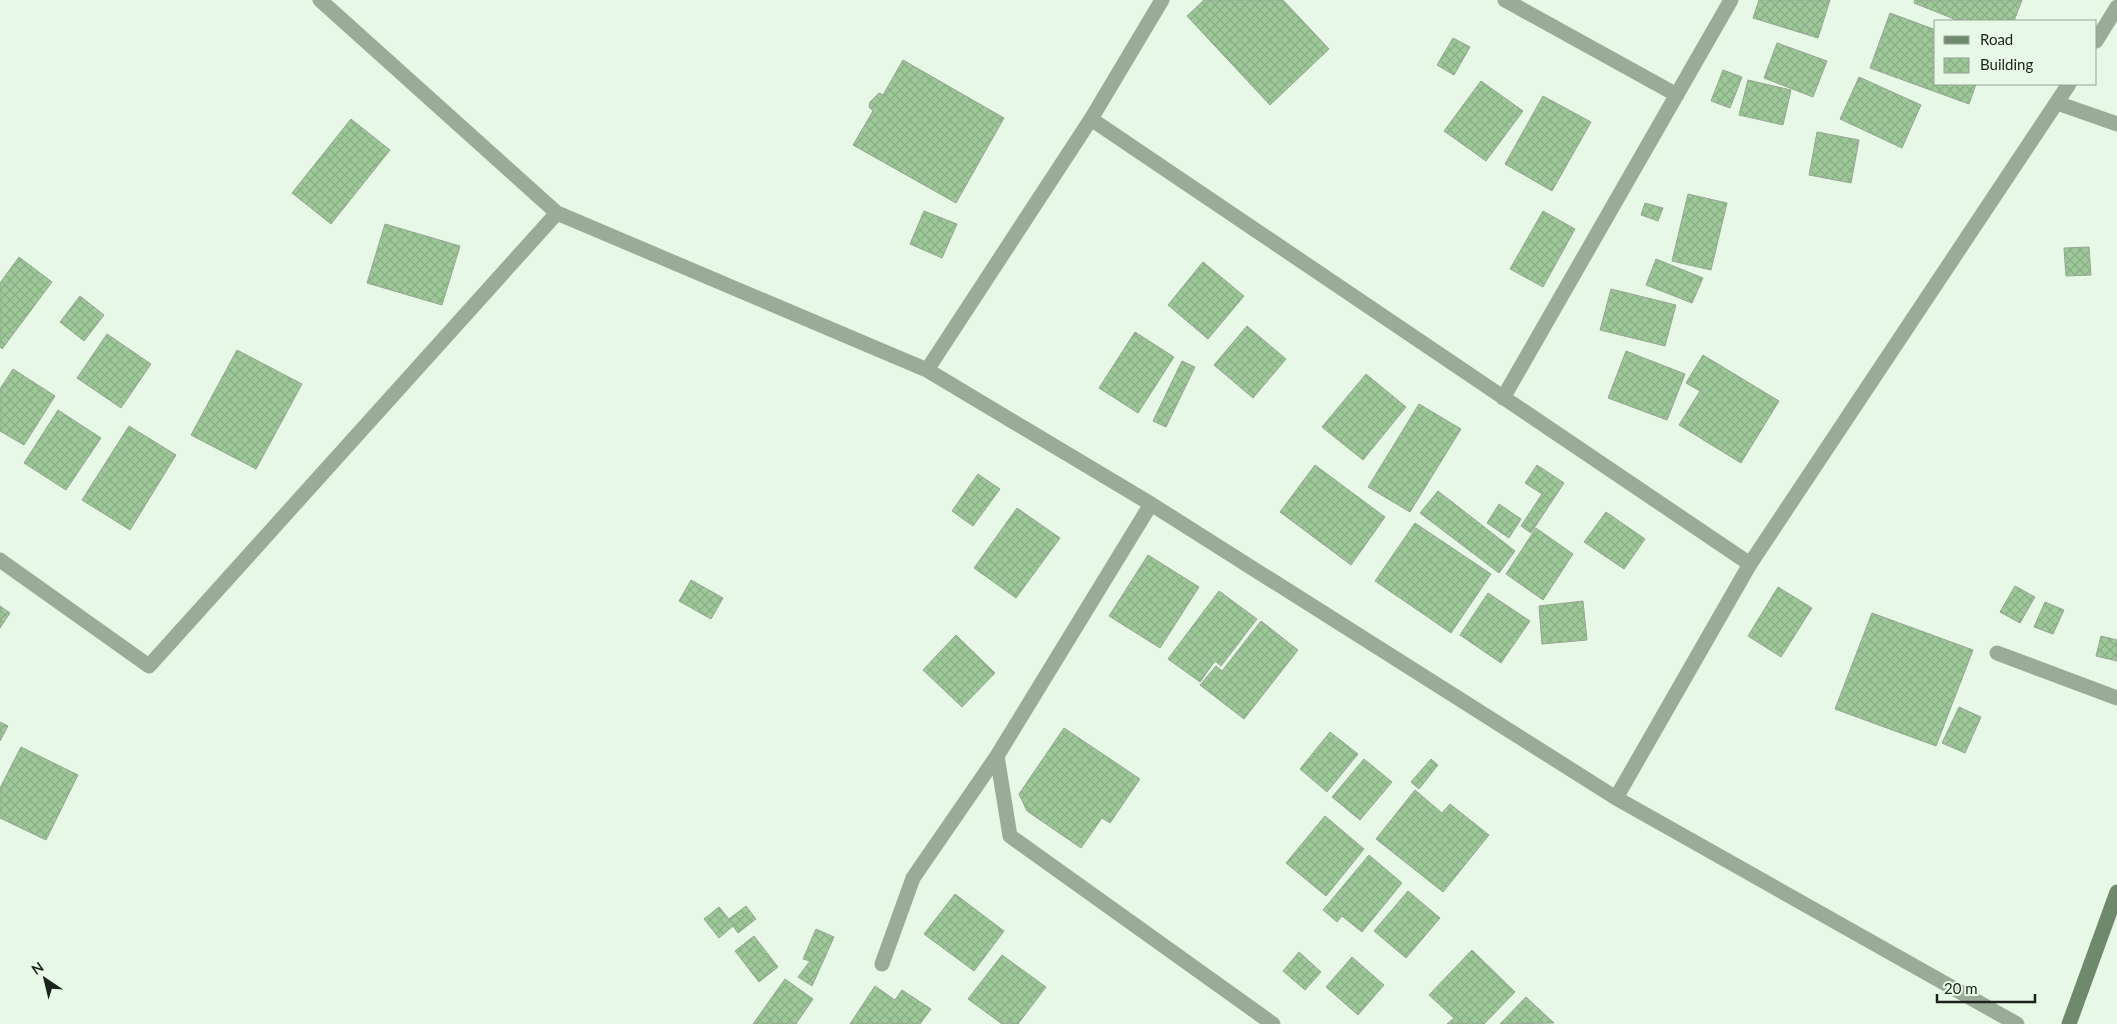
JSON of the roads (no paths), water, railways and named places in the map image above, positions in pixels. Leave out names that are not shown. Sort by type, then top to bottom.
[{"type":"street","points":[[320,0],[557,213],[927,370],[1151,504],[1616,798],[2017,1024]]},
{"type":"street","points":[[927,370],[1091,120],[1162,0]]},
{"type":"street","points":[[1505,0],[1677,95]]},
{"type":"street","points":[[1504,398],[1731,0]]},
{"type":"street","points":[[2097,39],[2117,7]]},
{"type":"street","points":[[1616,798],[1750,564],[2068,85]]},
{"type":"street","points":[[2057,103],[2117,124]]},
{"type":"street","points":[[1091,120],[1750,564]]},
{"type":"street","points":[[0,560],[150,666],[557,213]]},
{"type":"street","points":[[882,964],[913,878],[997,756],[1151,504]]},
{"type":"street","points":[[1997,653],[2117,698]]},
{"type":"street","points":[[997,756],[1010,836],[1273,1024]]},
{"type":"street","points":[[2069,1024],[2117,892]]}]
